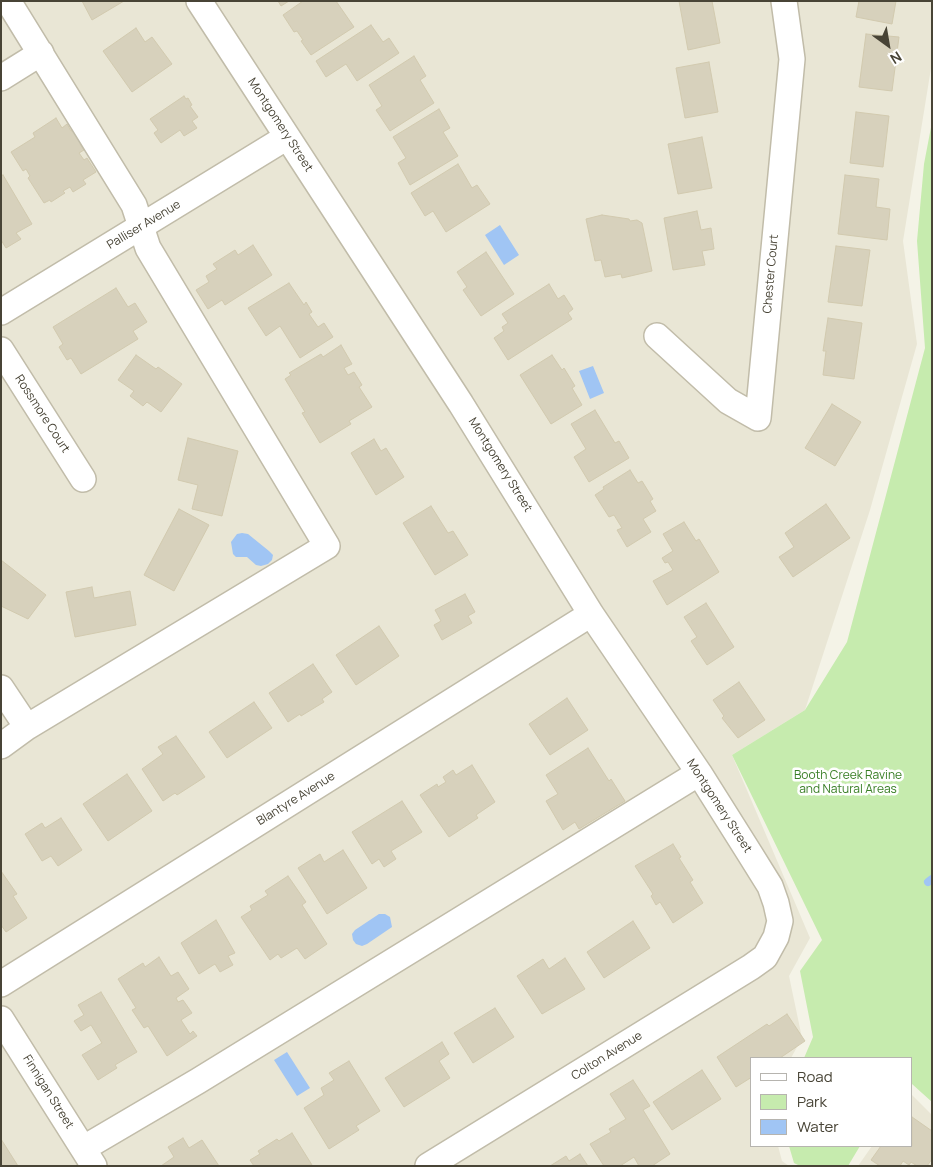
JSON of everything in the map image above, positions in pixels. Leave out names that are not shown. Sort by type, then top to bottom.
[{"type":"street","points":[[1,746],[27,727],[327,546],[148,248],[134,205],[8,1]]},
{"type":"street","name":"Montgomery Street","points":[[199,1],[462,404],[591,614],[698,773],[770,886],[780,921],[776,937]]},
{"type":"street","name":"Chester Court","points":[[657,336],[728,401],[758,418],[792,59],[784,1]]},
{"type":"street","points":[[1,78],[40,53]]},
{"type":"street","name":"Palliser Avenue","points":[[1,312],[287,137]]},
{"type":"street","name":"Rossmore Court","points":[[1,350],[83,479]]},
{"type":"street","name":"Blantyre Avenue","points":[[1,984],[591,614]]},
{"type":"street","points":[[1,688],[27,727]]},
{"type":"street","points":[[89,1157],[198,1081],[698,773]]},
{"type":"street","name":"Colton Avenue","points":[[428,1166],[751,967],[765,956],[776,937]]},
{"type":"street","name":"Finnigan Street","points":[[1,1019],[89,1157]]},
{"type":"shaded area","points":[[1,1],[932,1],[932,62],[903,241],[917,344],[870,510],[805,710],[732,755],[810,938],[789,976],[802,1038],[792,1057],[750,1057],[750,1147],[778,1147],[782,1161],[789,1166],[1,1166]]},
{"type":"shaded area","points":[[913,1096],[932,1115],[932,1166],[858,1166],[871,1147],[913,1147]]},
{"type":"green space","name":"Booth Creek Ravine and Natural Areas","points":[[932,122],[932,1102],[913,1085],[913,1057],[804,1057],[813,1037],[800,971],[822,940],[732,755],[805,710],[847,642],[925,348],[917,241],[924,164]]},
{"type":"green space","points":[[789,1147],[859,1147],[848,1166],[800,1166],[794,1163]]},
{"type":"water","points":[[500,225],[519,255],[504,265],[485,235]]},
{"type":"water","points":[[593,366],[604,393],[590,399],[579,371]]},
{"type":"water","points":[[237,534],[248,534],[273,555],[272,560],[268,564],[256,565],[247,557],[236,557],[233,554],[231,542]]},
{"type":"water","points":[[379,914],[385,914],[390,917],[392,927],[367,944],[362,946],[356,944],[352,934],[355,930]]},
{"type":"water","points":[[287,1052],[310,1088],[297,1096],[274,1060]]},
{"type":"building","points":[[82,1],[124,1],[92,20]]},
{"type":"building","points":[[278,1],[289,1],[281,6]]},
{"type":"building","points":[[303,1],[336,1],[354,27],[311,55],[301,41],[303,40],[297,31],[294,32],[283,15]]},
{"type":"building","points":[[679,1],[712,1],[720,43],[688,50]]},
{"type":"building","points":[[859,1],[896,1],[892,24],[856,17]]},
{"type":"building","points":[[371,25],[383,42],[389,38],[399,53],[357,81],[346,64],[326,77],[316,61]]},
{"type":"building","points":[[136,28],[145,42],[152,37],[172,64],[132,92],[103,51]]},
{"type":"building","points":[[866,34],[899,37],[892,91],[859,87]]},
{"type":"building","points":[[414,56],[426,76],[420,80],[434,103],[390,131],[376,110],[382,106],[369,85]]},
{"type":"building","points":[[709,62],[718,112],[685,118],[676,68]]},
{"type":"building","points":[[184,96],[186,99],[188,98],[192,105],[190,106],[198,117],[192,121],[197,128],[184,136],[180,130],[161,143],[154,133],[158,130],[150,119]]},
{"type":"building","points":[[439,109],[450,128],[443,132],[458,156],[410,185],[398,163],[406,158],[393,137]]},
{"type":"building","points":[[856,112],[889,116],[883,167],[850,163]]},
{"type":"building","points":[[56,118],[62,128],[67,124],[71,131],[73,130],[84,150],[79,153],[84,160],[87,158],[96,172],[83,180],[86,184],[73,192],[70,187],[63,191],[65,193],[51,202],[50,200],[44,203],[28,178],[30,176],[26,169],[23,171],[11,152],[35,137],[33,133]]},
{"type":"building","points":[[702,137],[712,188],[678,194],[668,144]]},
{"type":"building","points":[[458,164],[472,188],[477,185],[490,204],[446,232],[433,211],[425,216],[411,193]]},
{"type":"building","points":[[3,175],[32,224],[16,233],[21,239],[6,248],[1,240],[1,176]]},
{"type":"building","points":[[845,175],[879,179],[876,207],[890,209],[887,240],[838,234]]},
{"type":"building","points":[[697,211],[701,230],[711,228],[714,249],[702,251],[705,265],[673,270],[664,218]]},
{"type":"building","points":[[602,215],[629,219],[630,221],[637,220],[642,223],[652,271],[622,278],[621,274],[605,277],[601,260],[595,261],[586,219]]},
{"type":"building","points":[[253,245],[272,275],[225,305],[222,300],[208,309],[196,290],[209,282],[206,276],[217,269],[213,264],[235,250],[238,255]]},
{"type":"building","points":[[836,246],[870,250],[862,306],[828,302]]},
{"type":"building","points":[[486,252],[514,294],[481,316],[463,290],[467,287],[457,272]]},
{"type":"building","points":[[289,283],[304,305],[306,302],[312,312],[309,314],[318,327],[324,323],[333,337],[300,358],[280,326],[266,336],[248,308]]},
{"type":"building","points":[[549,284],[558,299],[564,295],[573,309],[568,313],[572,319],[508,360],[494,338],[504,331],[502,327],[508,323],[502,314]]},
{"type":"building","points":[[116,288],[128,307],[135,303],[147,322],[133,331],[138,339],[81,374],[71,358],[67,360],[59,347],[63,344],[53,327]]},
{"type":"building","points":[[828,318],[862,323],[854,379],[823,375],[826,351],[823,351]]},
{"type":"building","points":[[341,345],[352,364],[344,368],[348,375],[354,372],[362,385],[359,387],[372,407],[349,421],[351,424],[320,443],[302,413],[305,412],[285,379],[291,375],[289,373],[321,354],[323,357]]},
{"type":"building","points":[[136,355],[156,369],[158,367],[182,384],[161,412],[147,402],[143,406],[130,396],[134,391],[118,380]]},
{"type":"building","points":[[552,355],[562,370],[564,368],[575,386],[572,388],[582,405],[551,424],[520,375]]},
{"type":"building","points":[[832,404],[861,422],[835,466],[805,448]]},
{"type":"building","points":[[595,410],[615,443],[619,441],[629,458],[589,482],[574,457],[586,449],[571,424]]},
{"type":"building","points":[[188,438],[238,451],[222,516],[192,509],[198,485],[178,480]]},
{"type":"building","points":[[374,439],[381,451],[386,448],[404,477],[376,495],[351,453]]},
{"type":"building","points":[[630,470],[638,483],[642,481],[653,499],[650,501],[656,511],[643,519],[651,532],[627,547],[617,530],[622,528],[614,515],[609,517],[595,495],[604,489],[603,487]]},
{"type":"building","points":[[826,504],[850,538],[793,577],[779,557],[794,547],[785,533]]},
{"type":"building","points":[[431,506],[448,533],[453,531],[468,555],[435,575],[403,523]]},
{"type":"building","points":[[179,509],[209,525],[174,591],[144,575]]},
{"type":"building","points":[[684,522],[696,541],[699,539],[719,572],[667,605],[653,581],[673,570],[668,562],[665,563],[662,558],[673,551],[663,534]]},
{"type":"building","points":[[1,560],[46,595],[28,619],[1,606]]},
{"type":"building","points":[[92,587],[94,598],[130,591],[136,625],[75,637],[66,592]]},
{"type":"building","points":[[465,594],[475,612],[468,616],[472,623],[442,640],[434,625],[441,621],[435,610]]},
{"type":"building","points":[[706,603],[734,647],[707,665],[691,641],[697,637],[684,617]]},
{"type":"building","points":[[379,626],[399,656],[356,685],[336,655]]},
{"type":"building","points":[[313,664],[332,692],[322,699],[324,702],[288,722],[269,693]]},
{"type":"building","points":[[739,682],[765,720],[738,738],[722,718],[724,716],[713,700]]},
{"type":"building","points":[[567,698],[588,730],[550,755],[529,724]]},
{"type":"building","points":[[254,702],[272,728],[227,758],[209,732]]},
{"type":"building","points":[[176,736],[205,777],[177,795],[175,793],[163,801],[142,769],[163,754],[158,747]]},
{"type":"building","points":[[588,748],[609,781],[611,779],[625,801],[579,829],[575,822],[563,830],[546,801],[558,794],[546,775]]},
{"type":"building","points":[[472,765],[495,802],[476,815],[478,818],[449,837],[420,795],[437,784],[438,787],[446,782],[443,777],[453,770],[456,775]]},
{"type":"building","points":[[127,774],[152,811],[108,841],[83,804]]},
{"type":"building","points":[[402,801],[422,832],[391,851],[396,859],[384,867],[379,859],[372,864],[352,832]]},
{"type":"building","points":[[61,818],[82,850],[58,866],[51,856],[42,861],[25,834],[42,823],[45,828]]},
{"type":"building","points":[[673,844],[681,857],[679,858],[693,880],[690,882],[703,903],[673,923],[660,902],[656,905],[651,896],[653,894],[635,866]]},
{"type":"building","points":[[343,850],[367,888],[327,914],[298,868],[320,854],[324,862]]},
{"type":"building","points":[[1,871],[17,894],[13,896],[27,918],[6,932],[1,925]]},
{"type":"building","points":[[288,876],[306,902],[302,905],[327,944],[305,959],[297,948],[281,958],[278,954],[270,960],[241,917],[252,910],[250,906],[268,895],[265,891]]},
{"type":"building","points":[[216,920],[235,953],[228,956],[233,965],[220,972],[215,964],[199,974],[181,943]]},
{"type":"building","points":[[633,921],[650,948],[604,978],[587,952]]},
{"type":"building","points":[[159,957],[171,976],[178,972],[189,989],[176,998],[178,1002],[183,1000],[192,1013],[181,1020],[190,1034],[193,1031],[197,1036],[167,1056],[148,1026],[144,1028],[132,1010],[136,1008],[118,979],[143,963],[145,967]]},
{"type":"building","points":[[565,958],[585,989],[542,1014],[517,976],[543,959],[549,969]]},
{"type":"building","points":[[101,992],[137,1052],[115,1065],[117,1068],[98,1080],[82,1055],[102,1043],[91,1025],[81,1031],[74,1021],[84,1015],[78,1005]]},
{"type":"building","points":[[495,1008],[514,1037],[473,1063],[454,1033]]},
{"type":"building","points":[[787,1014],[805,1041],[781,1057],[750,1057],[750,1078],[736,1087],[717,1057],[767,1024],[769,1026]]},
{"type":"building","points":[[442,1042],[449,1054],[439,1061],[450,1078],[404,1107],[385,1078]]},
{"type":"building","points":[[349,1061],[380,1111],[356,1126],[359,1130],[329,1149],[304,1108],[324,1095],[321,1088],[334,1080],[329,1073]]},
{"type":"building","points":[[702,1070],[721,1099],[672,1130],[653,1102]]},
{"type":"building","points":[[633,1080],[650,1106],[643,1110],[670,1154],[652,1166],[639,1166],[634,1157],[620,1166],[604,1166],[590,1144],[611,1132],[609,1129],[626,1119],[610,1094]]},
{"type":"building","points":[[913,1118],[932,1131],[932,1159],[927,1166],[917,1166],[911,1162],[909,1165],[903,1161],[900,1166],[880,1166],[871,1160],[880,1147],[913,1147]]},
{"type":"building","points":[[292,1133],[312,1165],[254,1166],[250,1160],[260,1154],[258,1151],[277,1139],[279,1141]]},
{"type":"building","points":[[183,1138],[189,1148],[202,1140],[219,1166],[161,1166],[174,1157],[168,1147]]},
{"type":"building","points":[[1,1139],[18,1166],[1,1166]]},
{"type":"building","points":[[580,1154],[588,1166],[550,1166],[566,1156],[569,1161]]},
{"type":"waterway","points":[[928,882],[932,879]]}]
